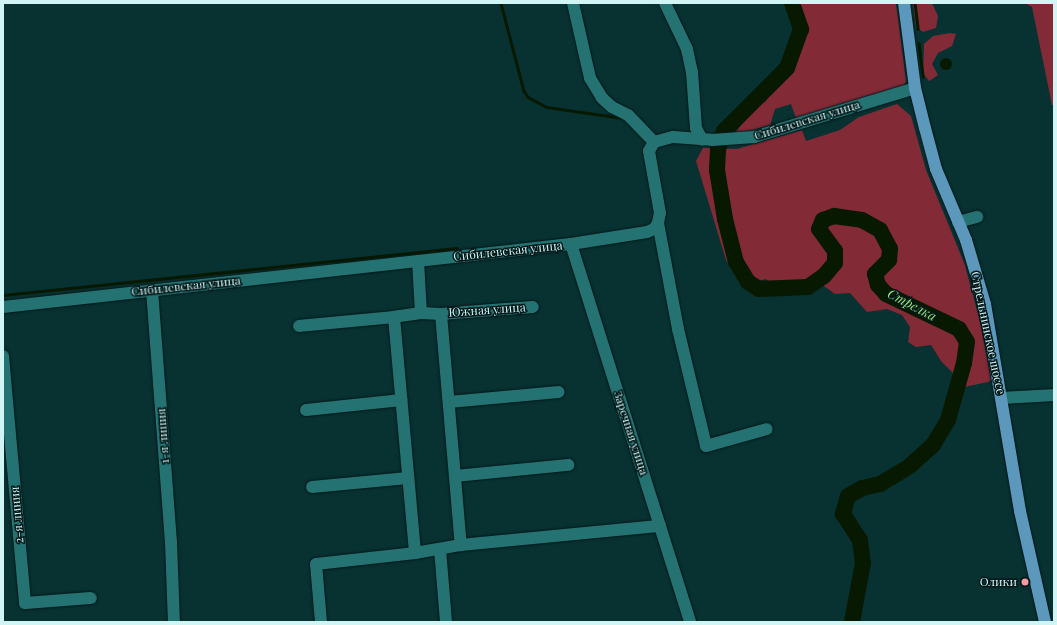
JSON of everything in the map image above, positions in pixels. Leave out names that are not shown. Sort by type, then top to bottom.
[{"type":"main road","name":"Стрельнинское шоссе","points":[[904,3],[915,88],[936,169],[977,273],[985,304],[1020,511],[1045,622]]},
{"type":"street","points":[[573,3],[590,78],[602,98],[612,107],[628,115],[654,142],[649,151],[659,207],[658,223],[678,329],[706,446],[767,429]]},
{"type":"street","points":[[665,3],[687,49],[692,72],[696,128],[707,140]]},
{"type":"street","name":"Сибилевская улица","points":[[654,142],[673,137],[707,140],[729,140],[754,137],[915,88]]},
{"type":"street","points":[[958,222],[977,217]]},
{"type":"street","name":"Сибилевская улица","points":[[3,307],[571,244],[647,232],[658,223]]},
{"type":"street","name":"Заречная улица","points":[[571,244],[690,622]]},
{"type":"street","points":[[418,261],[420,313]]},
{"type":"street","name":"1-я линия","points":[[152,290],[173,582],[174,622]]},
{"type":"street","name":"Южная улица","points":[[299,326],[420,313],[441,314],[533,307]]},
{"type":"street","points":[[441,314],[461,545]]},
{"type":"street","points":[[394,317],[415,553]]},
{"type":"street","name":"2-я линия","points":[[3,356],[25,603],[91,598]]},
{"type":"street","points":[[449,402],[559,392]]},
{"type":"street","points":[[1002,398],[1054,394]]},
{"type":"street","points":[[306,410],[401,400]]},
{"type":"street","points":[[455,476],[568,465]]},
{"type":"street","points":[[312,487],[408,478]]},
{"type":"street","points":[[320,622],[316,564],[415,553],[461,545],[660,526]]},
{"type":"street","points":[[440,548],[446,622]]},
{"type":"shaded area","points":[[797,3],[896,3],[906,81],[900,89],[796,118],[791,104],[775,109],[770,125],[734,135],[751,111],[766,101],[774,85],[793,65],[806,32],[806,22]]},
{"type":"shaded area","points":[[913,3],[932,3],[938,16],[936,28],[923,32],[916,27]]},
{"type":"shaded area","points":[[1025,3],[1054,3],[1054,105],[1052,105],[1032,7]]},
{"type":"shaded area","points":[[950,33],[956,34],[952,46],[938,53],[932,64],[938,75],[929,81],[923,73],[924,44],[933,36]]},
{"type":"shaded area","points":[[944,58],[948,58],[952,64],[948,70],[944,70],[940,66],[940,62]]},
{"type":"shaded area","points":[[897,104],[911,116],[926,170],[965,265],[981,326],[991,380],[988,382],[964,387],[971,364],[966,372],[955,375],[941,361],[931,345],[916,347],[908,342],[910,327],[902,315],[887,309],[867,312],[850,293],[835,294],[824,286],[809,283],[773,286],[766,279],[753,282],[733,270],[726,260],[696,161],[703,148],[737,149],[802,130],[806,141],[840,130],[859,117]]},
{"type":"waterway","points":[[501,3],[524,91],[528,97],[547,107],[622,118]]},
{"type":"waterway","name":"Стрелка","points":[[792,3],[801,29],[787,68],[724,131],[718,150],[717,170],[725,219],[736,262],[748,282],[759,289],[808,287],[824,276],[835,263],[835,251],[819,229],[823,220],[834,216],[862,220],[880,230],[890,249],[889,260],[875,274],[878,285],[886,294],[959,329],[967,342],[964,363],[948,420],[933,445],[910,466],[880,484],[862,488],[848,496],[843,514],[860,540],[863,563],[852,622]]},
{"type":"waterway","points":[[915,3],[918,29]]},
{"type":"waterway","points":[[919,43],[923,77]]},
{"type":"waterway","points":[[3,295],[457,248]]},
{"type":"place","name":"Олики","points":[[1025,582]]}]
